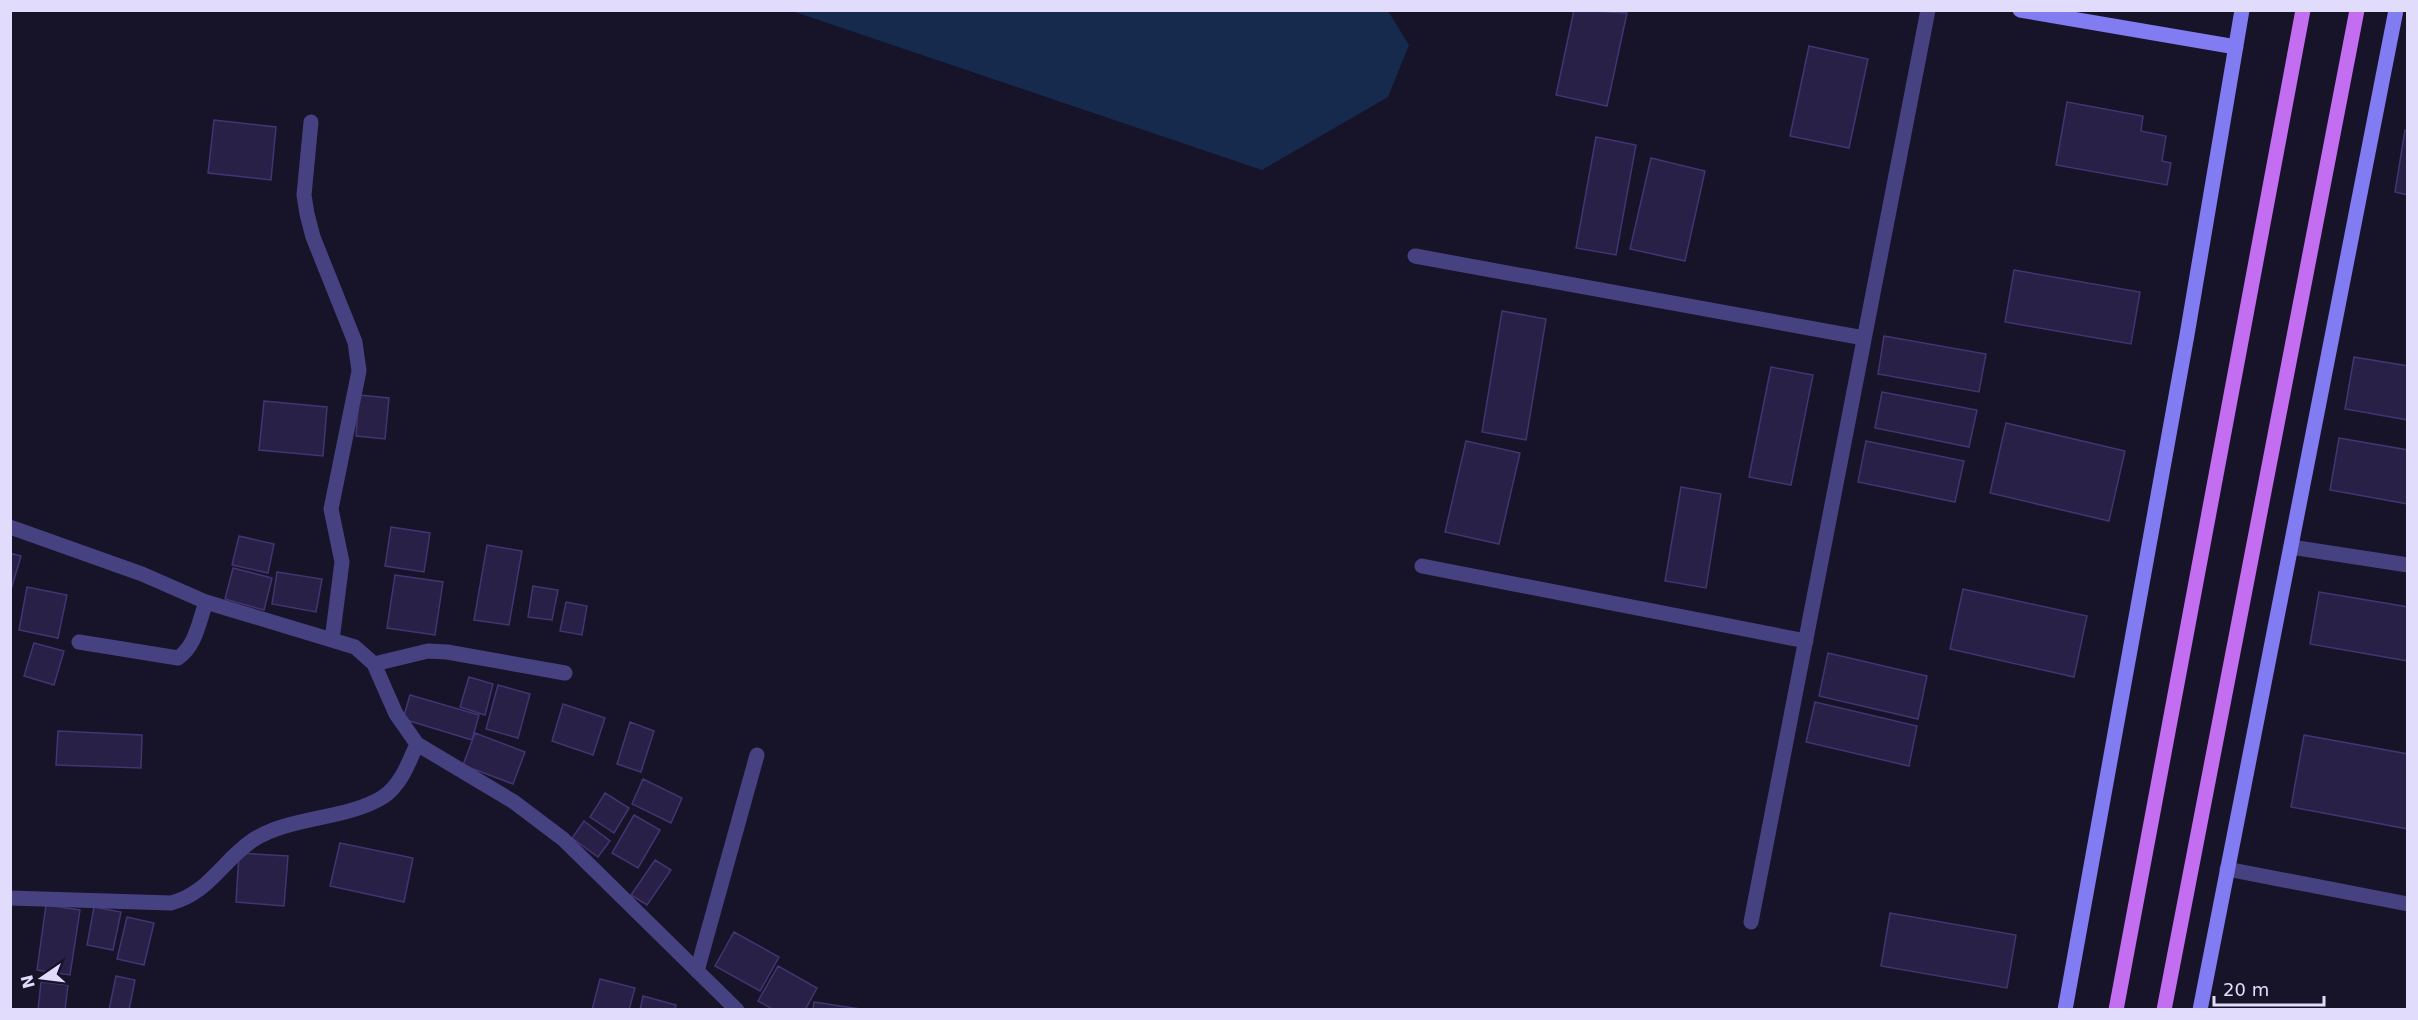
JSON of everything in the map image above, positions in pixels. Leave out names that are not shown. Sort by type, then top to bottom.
[{"type":"main road","points":[[2116,1010],[2303,10]]},
{"type":"main road","points":[[2164,1010],[2357,10]]},
{"type":"street","points":[[1751,922],[1928,10]]},
{"type":"street","points":[[2019,10],[2236,47]]},
{"type":"street","points":[[2066,1010],[2187,335],[2242,10]]},
{"type":"street","points":[[2200,1010],[2396,10]]},
{"type":"street","points":[[311,122],[304,195],[307,214],[313,237],[359,359],[359,371],[331,509],[342,562],[332,640]]},
{"type":"street","points":[[1414,256],[1864,338]]},
{"type":"street","points":[[10,527],[142,574],[206,602],[355,646],[375,664],[396,714],[417,744],[514,802],[554,832],[737,1010]]},
{"type":"street","points":[[2291,547],[2408,565]]},
{"type":"street","points":[[1422,566],[1806,640]]},
{"type":"street","points":[[79,642],[178,658],[187,652],[206,602]]},
{"type":"street","points":[[375,664],[428,651],[447,652],[565,673]]},
{"type":"street","points":[[10,898],[171,903],[189,898],[254,840],[274,830],[353,808],[383,796],[401,778],[417,744]]},
{"type":"street","points":[[697,971],[757,755]]},
{"type":"street","points":[[2227,869],[2408,904]]},
{"type":"water","points":[[792,11],[1388,11],[1409,45],[1388,97],[1262,170]]},
{"type":"building","points":[[1574,10],[1627,13],[1607,106],[1556,95]]},
{"type":"building","points":[[1809,46],[1868,59],[1849,148],[1790,136]]},
{"type":"building","points":[[2067,102],[2143,116],[2141,131],[2166,136],[2162,161],[2171,163],[2167,185],[2056,165]]},
{"type":"building","points":[[214,120],[276,127],[271,180],[208,173]]},
{"type":"building","points":[[2405,130],[2408,130],[2408,195],[2395,192]]},
{"type":"building","points":[[1596,137],[1636,145],[1616,255],[1576,248]]},
{"type":"building","points":[[1651,158],[1705,171],[1685,261],[1630,249]]},
{"type":"building","points":[[2014,270],[2140,292],[2131,344],[2005,322]]},
{"type":"building","points":[[1502,311],[1546,319],[1526,440],[1482,432]]},
{"type":"building","points":[[1884,336],[1986,354],[1979,392],[1878,374]]},
{"type":"building","points":[[2354,357],[2408,366],[2408,420],[2345,409]]},
{"type":"building","points":[[1771,367],[1813,375],[1791,485],[1749,477]]},
{"type":"building","points":[[1882,392],[1977,410],[1969,447],[1875,428]]},
{"type":"building","points":[[359,395],[389,398],[385,439],[356,436]]},
{"type":"building","points":[[264,401],[327,407],[323,456],[259,450]]},
{"type":"building","points":[[2006,423],[2125,451],[2109,521],[1990,493]]},
{"type":"building","points":[[2339,438],[2408,450],[2408,504],[2330,490]]},
{"type":"building","points":[[1466,441],[1520,453],[1499,544],[1445,532]]},
{"type":"building","points":[[1866,441],[1964,461],[1955,502],[1858,482]]},
{"type":"building","points":[[1681,487],[1721,494],[1706,588],[1665,581]]},
{"type":"building","points":[[391,527],[430,533],[424,572],[385,566]]},
{"type":"building","points":[[239,536],[274,544],[268,573],[232,565]]},
{"type":"building","points":[[487,545],[522,551],[509,625],[474,620]]},
{"type":"building","points":[[10,553],[21,556],[10,593]]},
{"type":"building","points":[[233,568],[272,578],[264,610],[225,599]]},
{"type":"building","points":[[277,572],[322,579],[316,612],[272,604]]},
{"type":"building","points":[[395,575],[443,582],[435,635],[387,628]]},
{"type":"building","points":[[533,586],[558,590],[552,620],[528,617]]},
{"type":"building","points":[[27,587],[67,595],[58,638],[19,630]]},
{"type":"building","points":[[1963,589],[2087,616],[2074,677],[1950,649]]},
{"type":"building","points":[[2319,592],[2408,607],[2408,661],[2310,644]]},
{"type":"building","points":[[566,602],[587,606],[582,635],[560,631]]},
{"type":"building","points":[[34,643],[64,651],[54,685],[24,676]]},
{"type":"building","points":[[1828,653],[1927,676],[1918,719],[1819,696]]},
{"type":"building","points":[[469,677],[493,684],[485,715],[460,707]]},
{"type":"building","points":[[498,685],[530,694],[518,738],[486,729]]},
{"type":"building","points":[[410,695],[479,715],[472,740],[403,719]]},
{"type":"building","points":[[1815,702],[1917,726],[1909,766],[1806,742]]},
{"type":"building","points":[[563,704],[605,718],[593,755],[552,741]]},
{"type":"building","points":[[630,722],[654,731],[641,772],[617,764]]},
{"type":"building","points":[[58,731],[142,735],[141,768],[56,765]]},
{"type":"building","points":[[475,733],[525,752],[513,784],[463,765]]},
{"type":"building","points":[[2304,735],[2408,754],[2408,829],[2291,807]]},
{"type":"building","points":[[643,779],[682,798],[671,823],[632,804]]},
{"type":"building","points":[[605,793],[629,808],[614,833],[590,817]]},
{"type":"building","points":[[634,815],[660,830],[638,868],[612,853]]},
{"type":"building","points":[[584,821],[610,841],[598,857],[572,838]]},
{"type":"building","points":[[340,843],[413,858],[404,902],[330,886]]},
{"type":"building","points":[[239,853],[288,856],[284,906],[236,902]]},
{"type":"building","points":[[655,860],[671,870],[647,905],[631,895]]},
{"type":"building","points":[[46,905],[80,910],[70,975],[37,970]]},
{"type":"building","points":[[94,907],[121,912],[113,950],[87,945]]},
{"type":"building","points":[[1890,913],[2016,935],[2007,988],[1881,966]]},
{"type":"building","points":[[127,917],[154,923],[144,965],[117,959]]},
{"type":"building","points":[[734,932],[779,957],[760,991],[715,966]]},
{"type":"building","points":[[778,966],[817,988],[805,1010],[774,1010],[758,1001]]},
{"type":"building","points":[[116,976],[135,980],[129,1010],[109,1010]]},
{"type":"building","points":[[600,979],[635,988],[629,1010],[592,1010]]},
{"type":"building","points":[[41,982],[68,985],[65,1010],[38,1010]]},
{"type":"building","points":[[643,996],[676,1005],[675,1010],[640,1010]]},
{"type":"building","points":[[814,1002],[860,1009],[860,1010],[813,1010]]}]
